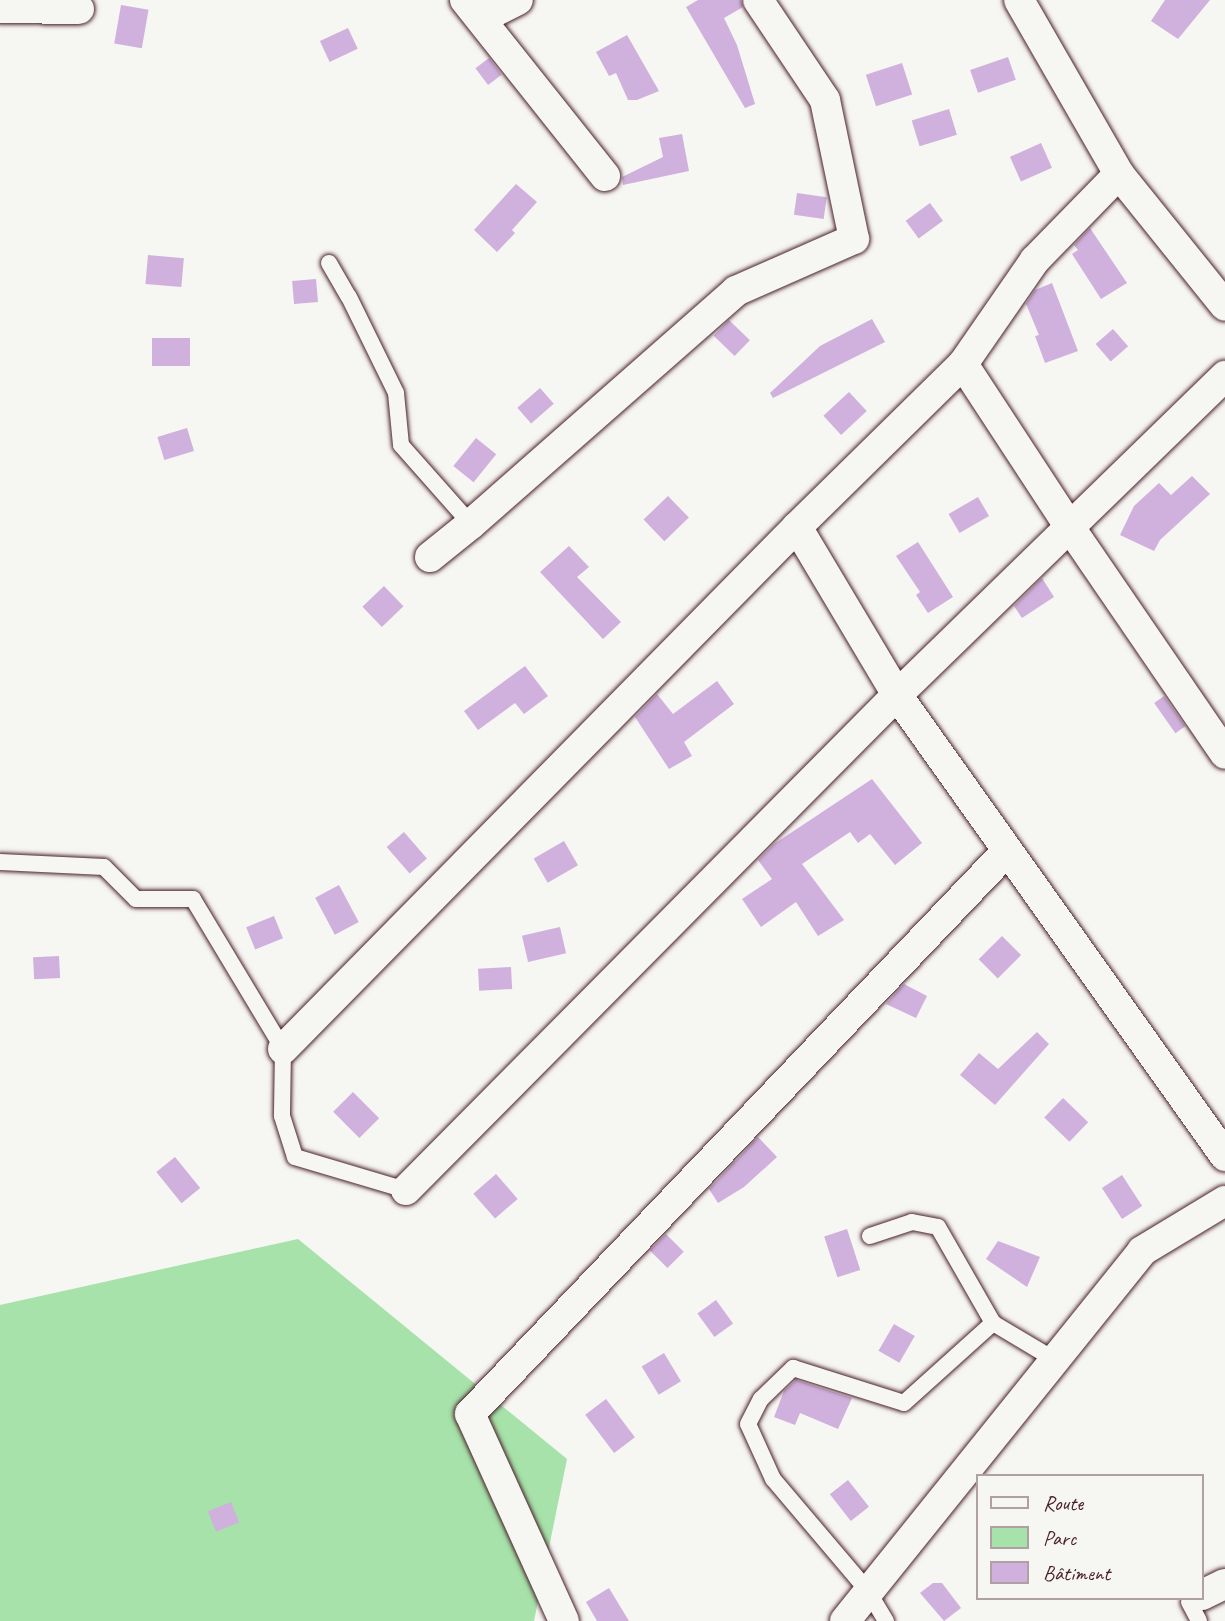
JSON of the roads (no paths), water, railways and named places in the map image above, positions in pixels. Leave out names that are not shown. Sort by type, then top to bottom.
[{"type":"street","points":[[518,0],[474,9],[605,176]]},
{"type":"street","points":[[430,557],[736,291],[854,239],[825,100],[758,0]]},
{"type":"street","points":[[1019,0],[1119,174],[1225,306]]},
{"type":"street","points":[[0,8],[79,9]]},
{"type":"street","points":[[284,1049],[797,527],[963,364],[1035,260],[1119,174]]},
{"type":"street","points":[[963,364],[1069,526],[1225,754]]},
{"type":"street","points":[[406,1190],[897,695],[1225,376]]},
{"type":"street","points":[[797,527],[897,695],[1225,1156]]},
{"type":"street","points":[[564,1621],[470,1414],[1007,851]]},
{"type":"street","points":[[845,1621],[1142,1251],[1225,1201]]},
{"type":"street","points":[[1204,1599],[1225,1584]]},
{"type":"lane","points":[[329,263],[349,297],[396,393],[401,444],[471,524]]},
{"type":"lane","points":[[0,862],[104,867],[136,899],[193,899],[284,1049],[282,1116],[295,1157],[406,1190]]},
{"type":"lane","points":[[870,1236],[912,1222],[938,1227],[993,1323],[1055,1360]]},
{"type":"lane","points":[[886,1621],[868,1591],[773,1479],[748,1424],[761,1399],[793,1368],[904,1404],[993,1323]]}]
